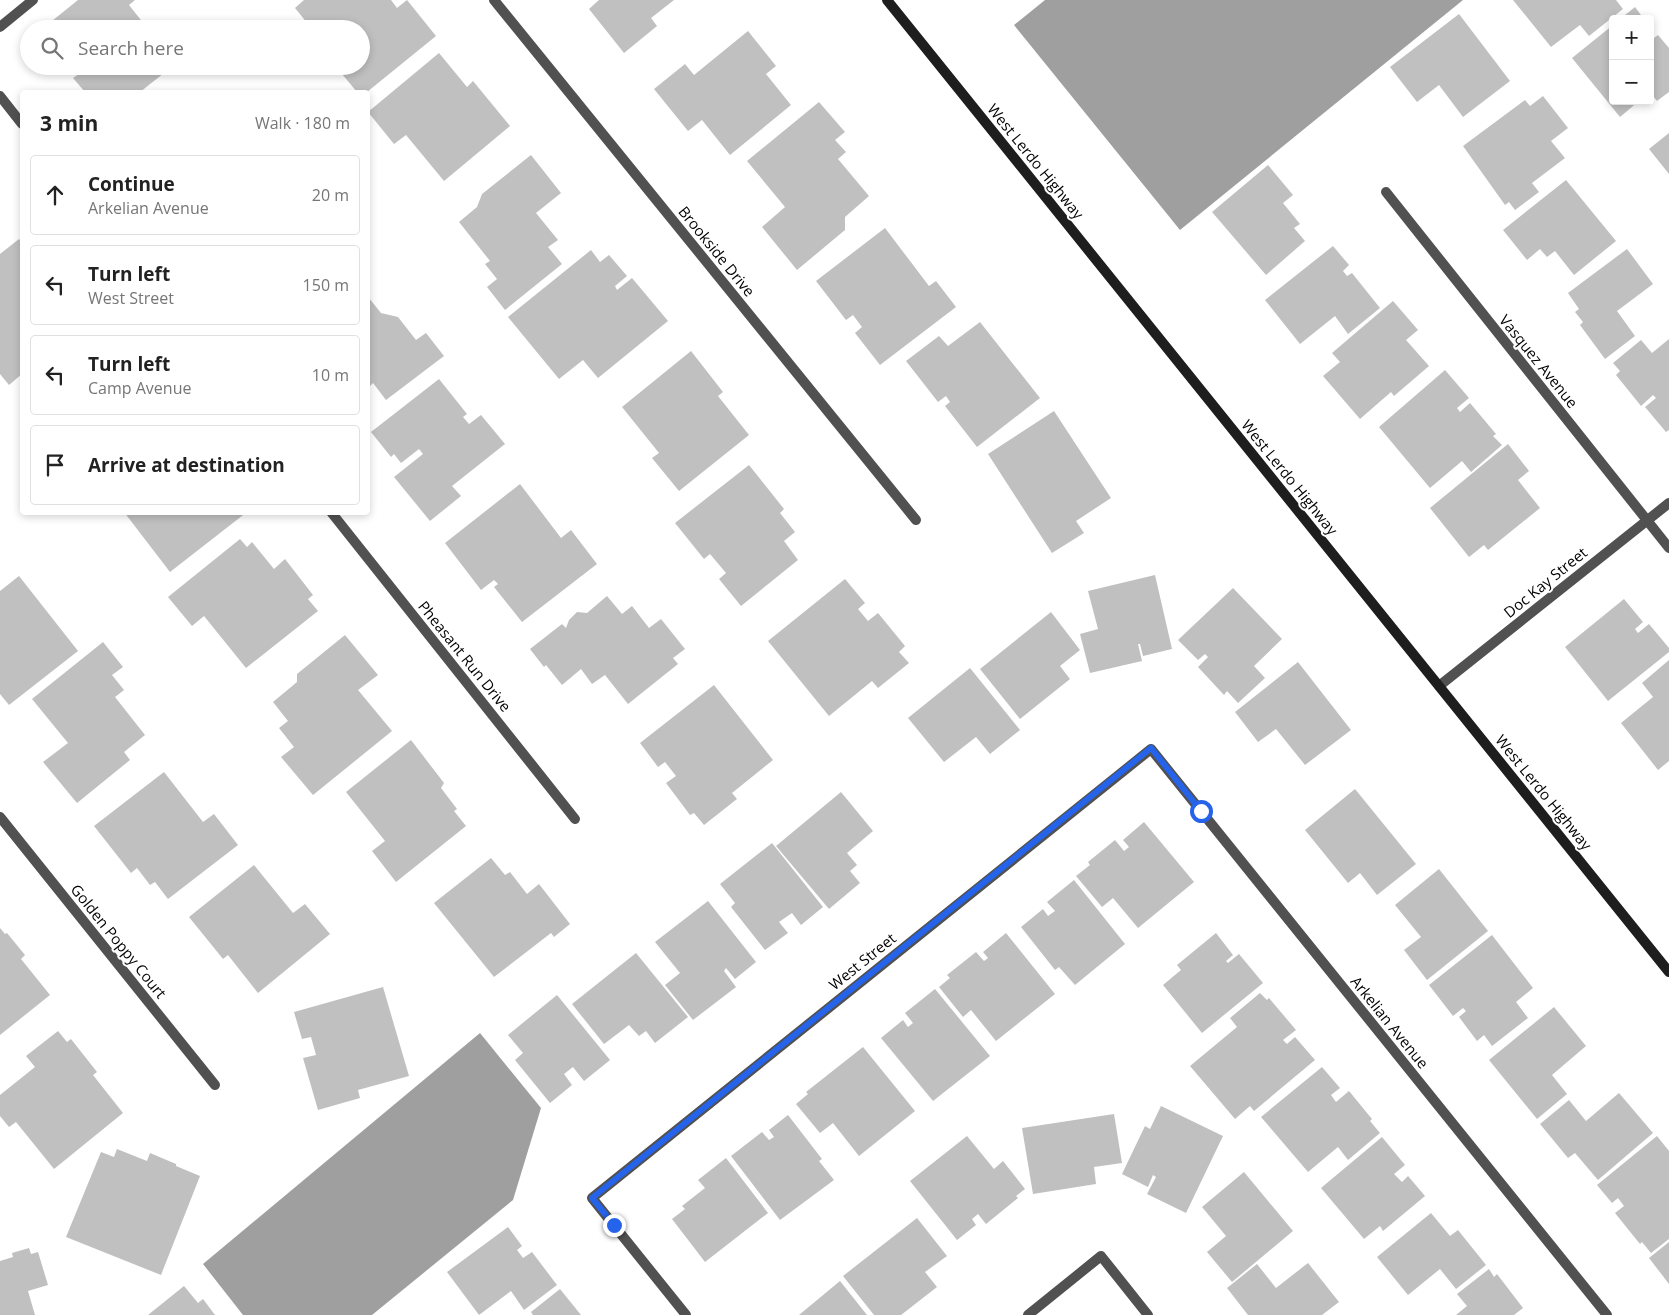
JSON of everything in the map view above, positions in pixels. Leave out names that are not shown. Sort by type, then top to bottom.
[{"type":"main road","name":"West Lerdo Highway","points":[[888,0],[1669,972]]},
{"type":"street","points":[[0,26],[33,0]]},
{"type":"street","name":"Brookside Drive","points":[[494,0],[916,520]]},
{"type":"street","points":[[0,96],[20,121]]},
{"type":"street","name":"Vasquez Avenue","points":[[1386,192],[1669,548]]},
{"type":"street","name":"Doc Kay Street","points":[[1439,686],[1669,503]]},
{"type":"street","name":"Pheasant Run Drive","points":[[334,515],[575,819]]},
{"type":"street","name":"West Street","points":[[686,1315],[592,1198],[1151,748]]},
{"type":"street","name":"Arkelian Avenue","points":[[1151,748],[1607,1315]]},
{"type":"street","name":"Golden Poppy Court","points":[[0,816],[215,1085]]},
{"type":"street","points":[[1028,1315],[1101,1256],[1148,1315]]},
{"type":"shaded area","points":[[1045,0],[1463,0],[1180,230],[1014,25]]},
{"type":"shaded area","points":[[480,1033],[541,1108],[513,1200],[372,1315],[243,1315],[203,1264]]},
{"type":"building","points":[[78,0],[135,0],[129,5],[141,20],[53,20]]},
{"type":"building","points":[[304,0],[391,0],[397,8],[407,0],[436,36],[369,90],[355,90],[343,75],[370,75],[370,20],[305,20],[295,8]]},
{"type":"building","points":[[599,0],[674,0],[651,18],[657,26],[624,53],[589,9]]},
{"type":"building","points":[[1513,0],[1616,0],[1623,9],[1615,15],[1609,15],[1609,20],[1589,36],[1580,25],[1551,47]]},
{"type":"building","points":[[1635,7],[1641,15],[1625,15]]},
{"type":"building","points":[[1459,14],[1510,81],[1463,117],[1439,85],[1417,102],[1390,67]]},
{"type":"building","points":[[1609,28],[1609,103],[1572,58]]},
{"type":"building","points":[[748,31],[776,66],[766,74],[791,105],[730,155],[702,120],[688,131],[654,89],[685,64],[694,75]]},
{"type":"building","points":[[1658,35],[1669,48],[1669,92],[1657,101],[1654,97],[1654,38]]},
{"type":"building","points":[[439,53],[467,87],[473,81],[510,126],[444,181],[406,135],[394,144],[370,114],[370,110]]},
{"type":"building","points":[[78,75],[162,75],[143,90],[83,90],[73,78]]},
{"type":"building","points":[[1543,96],[1568,128],[1551,141],[1565,158],[1532,183],[1539,192],[1515,210],[1509,202],[1505,205],[1463,146],[1525,100],[1530,106]]},
{"type":"building","points":[[819,102],[845,132],[835,140],[846,152],[838,159],[869,196],[845,217],[845,230],[797,270],[762,227],[785,207],[747,161]]},
{"type":"building","points":[[1610,105],[1634,105],[1620,117]]},
{"type":"building","points":[[1669,133],[1669,174],[1649,149]]},
{"type":"building","points":[[531,155],[561,193],[536,213],[558,240],[548,247],[562,264],[505,310],[487,287],[497,279],[485,264],[490,261],[459,222],[477,207],[482,194]]},
{"type":"building","points":[[1268,165],[1293,195],[1283,203],[1300,224],[1294,228],[1305,241],[1266,275],[1212,212]]},
{"type":"building","points":[[1566,180],[1616,241],[1574,275],[1555,251],[1547,257],[1540,249],[1527,260],[1503,230]]},
{"type":"building","points":[[885,228],[929,286],[936,281],[956,307],[880,365],[855,333],[862,327],[853,315],[846,320],[816,281]]},
{"type":"building","points":[[19,239],[20,240],[20,376],[9,385],[0,374],[0,254]]},
{"type":"building","points":[[1333,246],[1349,265],[1343,271],[1347,276],[1352,273],[1380,308],[1348,334],[1335,316],[1300,344],[1265,300]]},
{"type":"building","points":[[1627,249],[1653,284],[1617,311],[1635,336],[1605,359],[1580,325],[1583,322],[1575,312],[1579,309],[1568,293]]},
{"type":"building","points":[[591,250],[600,262],[609,255],[627,276],[615,286],[617,290],[632,278],[668,321],[598,378],[583,360],[559,379],[508,317]]},
{"type":"building","points":[[370,299],[381,313],[398,317],[416,340],[426,333],[444,356],[386,400],[373,383],[370,386]]},
{"type":"building","points":[[1393,301],[1418,330],[1406,340],[1429,366],[1394,396],[1391,392],[1360,419],[1323,376],[1340,362],[1332,353]]},
{"type":"building","points":[[980,322],[1040,398],[977,447],[945,406],[950,402],[946,396],[938,402],[906,361],[939,336],[948,346]]},
{"type":"building","points":[[1669,339],[1669,430],[1666,432],[1645,407],[1656,398],[1653,395],[1641,406],[1616,375],[1620,371],[1613,363],[1641,340],[1652,353]]},
{"type":"building","points":[[691,351],[723,392],[718,396],[749,435],[679,491],[652,458],[659,453],[622,407]]},
{"type":"building","points":[[1445,370],[1469,398],[1457,408],[1460,412],[1470,403],[1496,434],[1493,436],[1502,445],[1471,472],[1462,461],[1430,488],[1379,427]]},
{"type":"building","points":[[439,379],[467,414],[463,417],[469,424],[481,415],[505,444],[452,486],[461,496],[430,521],[394,477],[423,454],[419,449],[401,463],[394,454],[391,457],[371,432]]},
{"type":"building","points":[[1054,411],[1111,498],[1076,521],[1084,533],[1052,553],[988,454]]},
{"type":"building","points":[[1508,444],[1529,471],[1518,480],[1540,508],[1488,550],[1484,545],[1469,557],[1430,508]]},
{"type":"building","points":[[749,465],[784,509],[780,513],[795,532],[784,541],[798,560],[741,606],[719,579],[726,573],[710,554],[704,559],[675,523]]},
{"type":"building","points":[[520,484],[561,538],[571,530],[597,564],[522,622],[494,587],[498,584],[494,580],[481,590],[445,543]]},
{"type":"building","points":[[126,515],[243,515],[170,572]]},
{"type":"building","points":[[240,539],[247,547],[252,542],[274,569],[285,559],[313,595],[308,599],[318,611],[246,668],[204,616],[192,626],[168,597]]},
{"type":"building","points":[[1155,575],[1172,649],[1143,656],[1140,644],[1138,644],[1142,661],[1090,673],[1080,634],[1098,629],[1088,591]]},
{"type":"building","points":[[19,576],[78,651],[9,705],[0,694],[0,591]]},
{"type":"building","points":[[845,579],[865,603],[858,609],[868,621],[878,613],[905,646],[899,652],[909,663],[878,688],[872,681],[829,716],[768,641]]},
{"type":"building","points":[[1233,588],[1282,639],[1254,666],[1265,678],[1238,703],[1227,691],[1224,695],[1198,667],[1208,657],[1205,654],[1198,660],[1178,640]]},
{"type":"building","points":[[607,596],[622,614],[632,606],[649,628],[661,619],[685,649],[673,658],[678,664],[628,704],[605,675],[592,684],[581,669],[562,685],[530,649],[562,624],[566,628],[569,620],[577,612],[587,613]]},
{"type":"building","points":[[1624,599],[1643,622],[1635,629],[1638,633],[1649,624],[1669,648],[1669,652],[1608,701],[1565,647]]},
{"type":"building","points":[[1051,612],[1080,650],[1060,666],[1070,679],[1020,719],[980,669]]},
{"type":"building","points":[[345,635],[378,675],[358,690],[392,731],[313,795],[281,757],[294,747],[279,728],[288,721],[273,702],[297,682],[297,674]]},
{"type":"building","points":[[103,642],[123,667],[112,675],[124,690],[115,697],[145,735],[124,752],[130,760],[77,803],[43,762],[68,743],[32,699]]},
{"type":"building","points":[[1669,660],[1669,761],[1658,770],[1621,723],[1653,697],[1642,683]]},
{"type":"building","points":[[1298,662],[1351,730],[1305,765],[1276,729],[1258,742],[1235,712]]},
{"type":"building","points":[[970,668],[1020,730],[990,754],[976,737],[944,762],[908,718]]},
{"type":"building","points":[[714,685],[773,760],[732,793],[737,799],[704,825],[694,813],[690,815],[666,783],[676,776],[665,762],[658,767],[640,743]]},
{"type":"building","points":[[411,740],[444,783],[441,788],[457,809],[454,811],[466,826],[396,882],[372,851],[385,841],[346,792]]},
{"type":"building","points":[[164,772],[203,822],[214,814],[238,845],[168,899],[155,882],[150,885],[137,868],[131,873],[94,826]]},
{"type":"building","points":[[1355,789],[1416,864],[1377,895],[1360,873],[1348,883],[1305,830]]},
{"type":"building","points":[[841,792],[873,831],[847,853],[857,865],[850,871],[860,883],[829,909],[776,846]]},
{"type":"building","points":[[1144,822],[1194,882],[1138,928],[1113,898],[1102,907],[1076,876],[1090,865],[1088,862],[1115,840],[1124,851],[1129,847],[1123,840]]},
{"type":"building","points":[[772,843],[823,907],[801,925],[792,913],[779,922],[788,933],[765,950],[731,907],[735,903],[720,884]]},
{"type":"building","points":[[491,858],[505,875],[510,872],[527,894],[539,884],[570,924],[554,937],[551,933],[494,977],[434,903]]},
{"type":"building","points":[[254,865],[293,913],[305,904],[330,934],[258,993],[228,955],[223,959],[189,917]]},
{"type":"building","points":[[1439,869],[1488,931],[1427,980],[1404,950],[1421,937],[1395,905]]},
{"type":"building","points":[[1074,880],[1125,944],[1075,985],[1059,967],[1055,970],[1021,927],[1043,909],[1048,916],[1055,911],[1047,902]]},
{"type":"building","points":[[708,901],[756,962],[735,979],[726,968],[724,971],[736,987],[693,1020],[665,985],[680,973],[655,942]]},
{"type":"building","points":[[0,928],[5,934],[7,933],[25,955],[21,959],[50,995],[0,1035]]},
{"type":"building","points":[[1006,933],[1055,994],[996,1041],[971,1010],[963,1017],[939,987],[950,978],[947,975],[976,952],[984,961],[988,958],[983,952]]},
{"type":"building","points":[[1216,933],[1233,955],[1226,961],[1228,963],[1239,954],[1263,983],[1202,1033],[1163,985],[1181,970],[1177,965]]},
{"type":"building","points":[[1492,935],[1533,988],[1516,1002],[1528,1018],[1492,1046],[1484,1035],[1477,1041],[1459,1017],[1466,1011],[1463,1008],[1453,1016],[1429,985]]},
{"type":"building","points":[[636,953],[688,1017],[655,1043],[646,1031],[639,1036],[629,1025],[604,1044],[572,1004]]},
{"type":"building","points":[[383,987],[409,1076],[358,1090],[360,1098],[318,1110],[303,1058],[316,1055],[311,1037],[302,1039],[294,1012]]},
{"type":"building","points":[[935,989],[990,1056],[933,1101],[881,1038],[903,1020],[908,1027],[913,1023],[905,1013]]},
{"type":"building","points":[[1260,993],[1267,1000],[1269,998],[1296,1030],[1283,1040],[1287,1044],[1295,1037],[1315,1060],[1254,1111],[1250,1106],[1235,1119],[1190,1066],[1237,1027],[1230,1018]]},
{"type":"building","points":[[557,995],[610,1060],[584,1081],[573,1067],[564,1074],[572,1085],[550,1103],[515,1060],[523,1053],[508,1035]]},
{"type":"building","points":[[1554,1007],[1586,1046],[1552,1075],[1567,1094],[1537,1119],[1489,1060]]},
{"type":"building","points":[[58,1031],[67,1042],[71,1039],[97,1072],[93,1075],[123,1113],[54,1169],[16,1122],[9,1127],[0,1116],[0,1095],[35,1067],[26,1056]]},
{"type":"building","points":[[863,1047],[915,1111],[859,1156],[833,1123],[820,1133],[796,1104],[808,1094],[806,1092]]},
{"type":"building","points":[[1322,1067],[1340,1088],[1331,1095],[1336,1102],[1349,1091],[1372,1119],[1370,1121],[1380,1133],[1348,1160],[1338,1147],[1308,1172],[1261,1117]]},
{"type":"building","points":[[1619,1093],[1653,1133],[1598,1180],[1575,1153],[1568,1158],[1540,1124],[1569,1100],[1586,1121]]},
{"type":"building","points":[[1161,1106],[1223,1136],[1186,1213],[1147,1194],[1156,1177],[1153,1175],[1148,1187],[1122,1174],[1145,1126],[1150,1129]]},
{"type":"building","points":[[1114,1114],[1122,1163],[1094,1167],[1096,1184],[1033,1194],[1022,1128]]},
{"type":"building","points":[[788,1115],[822,1159],[819,1161],[834,1180],[780,1220],[731,1156],[762,1132],[769,1140],[774,1137],[769,1130]]},
{"type":"building","points":[[967,1136],[994,1169],[1003,1161],[1025,1189],[1016,1196],[1018,1198],[986,1224],[978,1214],[972,1219],[976,1225],[957,1240],[910,1181]]},
{"type":"building","points":[[1657,1136],[1669,1151],[1669,1239],[1651,1253],[1642,1242],[1640,1244],[1615,1213],[1624,1206],[1618,1198],[1612,1203],[1597,1185]]},
{"type":"building","points":[[1382,1137],[1405,1165],[1394,1174],[1402,1182],[1408,1176],[1425,1196],[1383,1231],[1380,1226],[1364,1239],[1321,1188]]},
{"type":"building","points":[[117,1149],[147,1161],[150,1153],[200,1176],[161,1275],[66,1237],[101,1152],[114,1157]]},
{"type":"building","points":[[726,1158],[768,1213],[705,1262],[672,1219],[685,1209],[682,1206],[705,1188],[698,1180]]},
{"type":"building","points":[[1244,1172],[1293,1231],[1232,1282],[1207,1252],[1226,1236],[1202,1207]]},
{"type":"building","points":[[1431,1213],[1450,1236],[1458,1230],[1486,1265],[1456,1289],[1440,1269],[1408,1295],[1377,1257]]},
{"type":"building","points":[[917,1218],[947,1256],[925,1272],[937,1287],[901,1315],[874,1315],[843,1276]]},
{"type":"building","points":[[508,1227],[522,1246],[517,1250],[523,1258],[532,1252],[557,1285],[524,1310],[511,1291],[479,1315],[447,1272]]},
{"type":"building","points":[[1669,1242],[1669,1284],[1649,1258]]},
{"type":"building","points":[[29,1248],[31,1254],[38,1252],[48,1285],[28,1291],[35,1315],[0,1315],[0,1261],[13,1257],[12,1253]]},
{"type":"building","points":[[1308,1263],[1339,1302],[1322,1315],[1248,1315],[1227,1288],[1257,1264],[1276,1288]]},
{"type":"building","points":[[1489,1269],[1494,1277],[1497,1274],[1523,1308],[1514,1315],[1456,1315],[1467,1306],[1457,1294]]},
{"type":"building","points":[[840,1281],[867,1315],[799,1315]]},
{"type":"building","points":[[184,1286],[198,1303],[203,1299],[215,1315],[148,1315]]},
{"type":"building","points":[[560,1289],[581,1315],[533,1315],[531,1312]]},
{"type":"route","points":[[614,1225],[592,1198],[1151,748],[1201,811]]}]
